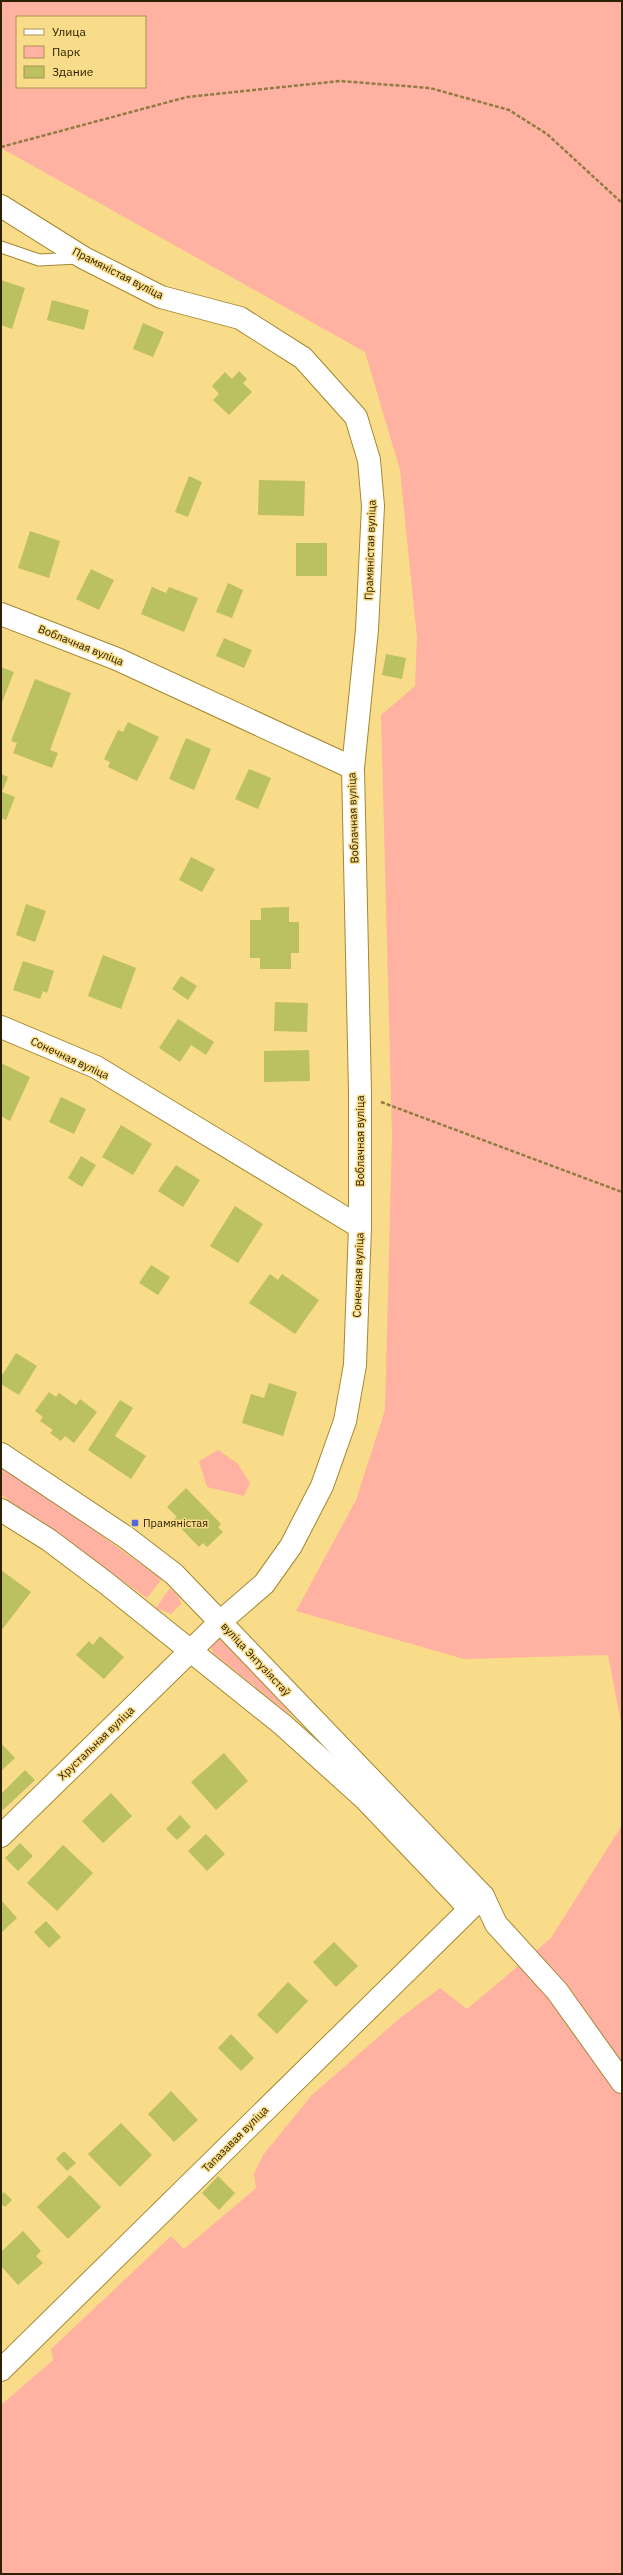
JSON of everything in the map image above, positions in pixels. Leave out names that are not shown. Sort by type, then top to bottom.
[{"type":"street","name":"Прамяністая вуліца","points":[[1,206],[84,258],[160,297],[240,318],[303,358],[356,417],[369,460],[373,506],[367,630],[353,768]]},
{"type":"street","name":"Воблачная вуліца","points":[[1,614],[117,659],[353,768],[360,1092],[360,1227]]},
{"type":"street","name":"Сонечная вуліца","points":[[1,1027],[96,1067],[360,1227],[355,1365],[345,1421],[322,1486],[292,1546],[264,1584],[192,1650]]},
{"type":"street","name":"вуліца Энтузіястаў","points":[[1,1454],[127,1538],[174,1574],[221,1622],[476,1902]]},
{"type":"street","points":[[1,1510],[48,1540],[192,1650],[283,1725],[364,1798],[476,1902],[557,1991],[622,2082]]},
{"type":"street","name":"Хрустальная вуліца","points":[[1,1836],[192,1650]]},
{"type":"street","name":"Тапазавая вуліца","points":[[1,2370],[476,1902]]},
{"type":"lane","points":[[1,247],[39,260],[84,258]]},
{"type":"path","points":[[1,147],[187,97],[340,81],[430,88],[509,110],[546,134],[622,203]]},
{"type":"path","points":[[360,1092],[405,1113],[622,1192]]},
{"type":"green space","points":[[1,1],[622,1],[622,1728],[608,1655],[464,1659],[296,1611],[356,1500],[385,1410],[392,1136],[381,715],[415,686],[417,638],[400,470],[365,352],[1,148]]},
{"type":"green space","points":[[218,1450],[237,1463],[250,1483],[244,1496],[207,1487],[199,1461]]},
{"type":"green space","points":[[1,1464],[162,1579],[147,1598],[1,1495]]},
{"type":"green space","points":[[170,1588],[179,1597],[181,1604],[171,1614],[156,1608]]},
{"type":"green space","points":[[218,1638],[223,1639],[233,1648],[293,1717],[213,1653],[210,1644]]},
{"type":"green space","points":[[622,1825],[622,2574],[1,2574],[1,2405],[53,2360],[51,2349],[171,2236],[184,2249],[256,2188],[254,2174],[263,2155],[311,2096],[400,2018],[440,1988],[467,2009],[551,1938]]},
{"type":"building","points":[[1,280],[25,288],[12,329],[1,325]]},
{"type":"building","points":[[52,300],[89,310],[84,330],[47,320]]},
{"type":"building","points":[[143,323],[164,332],[153,357],[133,349]]},
{"type":"building","points":[[239,371],[247,379],[243,383],[252,392],[229,415],[213,400],[219,394],[212,386],[225,372],[232,379]]},
{"type":"building","points":[[189,476],[202,482],[188,517],[175,512]]},
{"type":"building","points":[[259,480],[305,481],[304,516],[258,515]]},
{"type":"building","points":[[30,531],[60,541],[49,578],[18,568]]},
{"type":"building","points":[[296,543],[327,543],[327,576],[296,576]]},
{"type":"building","points":[[91,569],[114,580],[99,610],[76,599]]},
{"type":"building","points":[[228,583],[243,590],[232,618],[216,612]]},
{"type":"building","points":[[152,587],[166,593],[169,587],[198,598],[184,632],[141,614]]},
{"type":"building","points":[[224,638],[252,650],[244,668],[216,656]]},
{"type":"building","points":[[386,654],[406,658],[402,679],[382,675]]},
{"type":"building","points":[[1,667],[14,672],[1,705]]},
{"type":"building","points":[[35,679],[71,693],[50,750],[58,753],[52,768],[13,753],[17,743],[11,741]]},
{"type":"building","points":[[128,722],[159,737],[137,781],[108,767],[110,762],[104,759],[118,730],[123,732]]},
{"type":"building","points":[[186,738],[211,749],[194,790],[169,779]]},
{"type":"building","points":[[249,769],[271,778],[258,809],[235,799]]},
{"type":"building","points":[[1,774],[8,777],[2,792],[15,797],[6,820],[1,818]]},
{"type":"building","points":[[191,857],[215,869],[202,892],[179,880]]},
{"type":"building","points":[[26,904],[46,911],[35,942],[16,935]]},
{"type":"building","points":[[289,907],[289,922],[299,922],[299,953],[291,953],[291,969],[260,969],[260,958],[250,958],[250,920],[261,920],[261,908]]},
{"type":"building","points":[[103,955],[136,968],[121,1009],[88,996]]},
{"type":"building","points":[[23,961],[54,971],[47,993],[43,991],[40,999],[13,990]]},
{"type":"building","points":[[181,976],[197,986],[188,1000],[172,989]]},
{"type":"building","points":[[275,1002],[308,1003],[307,1032],[274,1031]]},
{"type":"building","points":[[178,1019],[214,1042],[206,1055],[191,1045],[180,1062],[159,1048]]},
{"type":"building","points":[[309,1050],[310,1081],[264,1082],[264,1051]]},
{"type":"building","points":[[1,1063],[30,1077],[10,1121],[1,1116]]},
{"type":"building","points":[[61,1097],[86,1109],[74,1134],[49,1122]]},
{"type":"building","points":[[121,1125],[152,1144],[133,1175],[102,1157]]},
{"type":"building","points":[[81,1156],[96,1165],[82,1187],[68,1178]]},
{"type":"building","points":[[176,1165],[200,1180],[183,1207],[158,1191]]},
{"type":"building","points":[[235,1206],[263,1224],[238,1263],[210,1246]]},
{"type":"building","points":[[151,1265],[170,1277],[158,1295],[139,1283]]},
{"type":"building","points":[[270,1274],[278,1280],[282,1274],[319,1300],[295,1334],[249,1303]]},
{"type":"building","points":[[16,1353],[37,1366],[19,1395],[1,1384],[1,1377]]},
{"type":"building","points":[[269,1383],[297,1392],[283,1436],[242,1423],[251,1394],[264,1398]]},
{"type":"building","points":[[49,1392],[56,1397],[59,1393],[76,1405],[80,1399],[97,1412],[74,1443],[65,1436],[61,1441],[50,1433],[53,1430],[40,1421],[43,1417],[35,1411]]},
{"type":"building","points":[[120,1400],[133,1408],[115,1436],[146,1456],[131,1479],[88,1450]]},
{"type":"building","points":[[186,1488],[221,1524],[218,1527],[223,1532],[207,1547],[203,1543],[199,1547],[173,1520],[177,1517],[167,1507]]},
{"type":"building","points":[[1,1570],[31,1592],[1,1631]]},
{"type":"building","points":[[100,1636],[124,1657],[104,1679],[76,1655],[89,1641],[93,1645]]},
{"type":"building","points":[[1,1743],[15,1758],[1,1771]]},
{"type":"building","points":[[224,1753],[248,1781],[216,1810],[191,1782]]},
{"type":"building","points":[[25,1770],[35,1780],[3,1810],[1,1807],[1,1794]]},
{"type":"building","points":[[111,1793],[132,1816],[103,1843],[82,1821]]},
{"type":"building","points":[[180,1815],[191,1827],[177,1840],[166,1829]]},
{"type":"building","points":[[206,1834],[225,1854],[207,1871],[188,1851]]},
{"type":"building","points":[[20,1843],[33,1856],[18,1871],[5,1858]]},
{"type":"building","points":[[63,1845],[93,1873],[57,1911],[27,1883]]},
{"type":"building","points":[[1,1900],[17,1918],[1,1933]]},
{"type":"building","points":[[46,1921],[61,1937],[49,1948],[34,1932]]},
{"type":"building","points":[[334,1942],[358,1966],[336,1987],[313,1962]]},
{"type":"building","points":[[288,1982],[308,2001],[277,2034],[257,2015]]},
{"type":"building","points":[[231,2034],[254,2058],[241,2071],[218,2048]]},
{"type":"building","points":[[171,2091],[198,2120],[174,2142],[148,2114]]},
{"type":"building","points":[[121,2123],[152,2155],[120,2187],[88,2154]]},
{"type":"building","points":[[64,2151],[76,2163],[67,2171],[56,2159]]},
{"type":"building","points":[[70,2175],[101,2207],[68,2239],[37,2207]]},
{"type":"building","points":[[218,2176],[235,2193],[219,2210],[202,2193]]},
{"type":"building","points":[[4,2192],[12,2200],[5,2207],[1,2204],[1,2195]]},
{"type":"building","points":[[23,2231],[41,2251],[36,2256],[43,2263],[18,2285],[1,2266],[1,2252]]},
{"type":"place","name":"Прамяністая","points":[[135,1523]]}]
